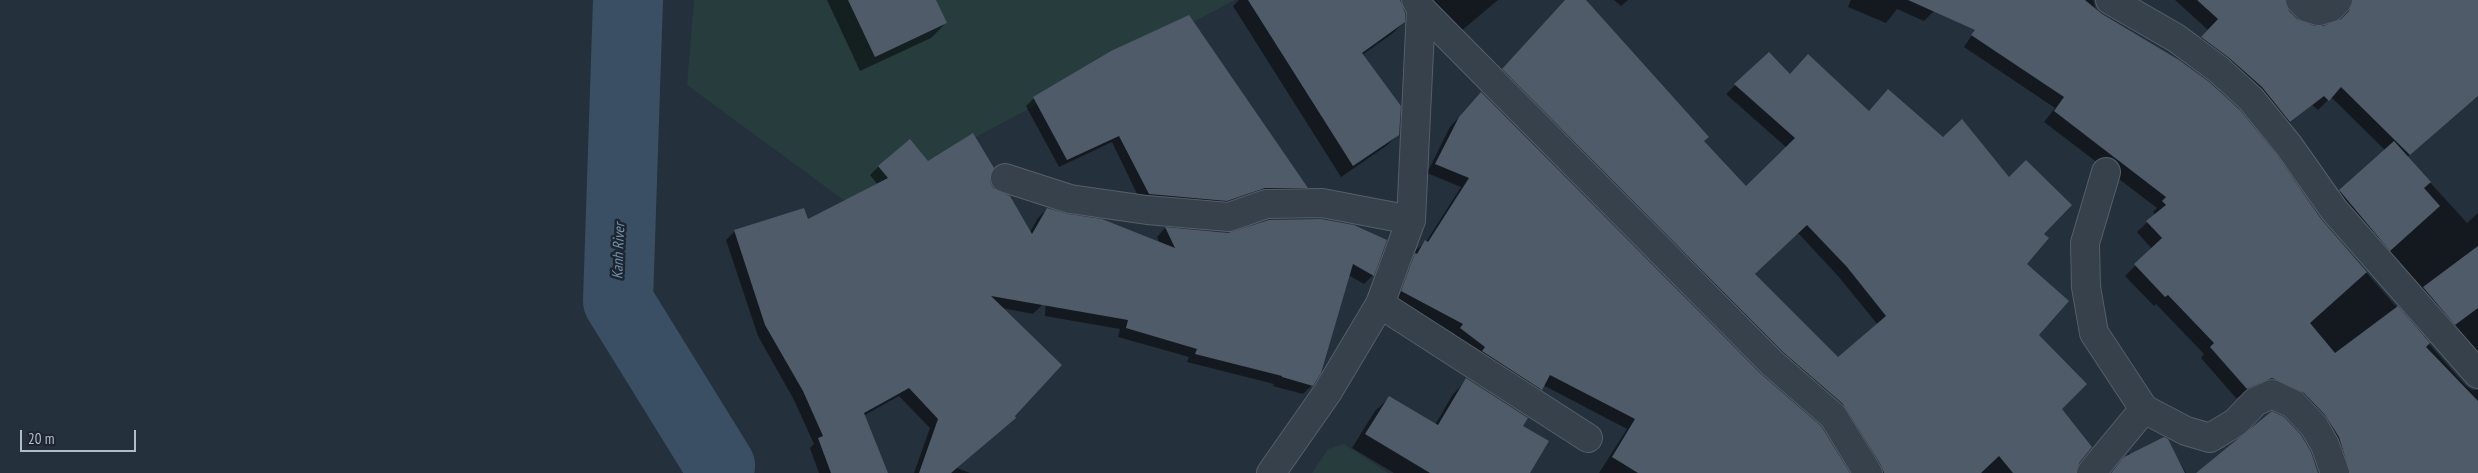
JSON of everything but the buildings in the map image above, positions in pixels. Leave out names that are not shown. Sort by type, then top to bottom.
[{"type":"street","points":[[2110,0],[2176,38],[2218,68],[2251,99],[2289,146],[2334,210],[2478,374]]},
{"type":"street","points":[[2300,0],[2308,8],[2319,10],[2330,8],[2338,0]]},
{"type":"street","points":[[1271,473],[1327,393],[1380,304],[1411,220],[1418,5]]},
{"type":"street","points":[[1418,5],[1772,363],[1833,416],[1868,473]]},
{"type":"street","points":[[2106,172],[2085,243],[2089,306],[2094,334],[2144,409],[2186,431],[2210,438],[2236,422],[2255,402],[2272,394],[2293,404],[2314,426],[2325,445],[2335,473]]},
{"type":"street","points":[[1005,178],[1070,199],[1147,210],[1229,217],[1266,204],[1322,204],[1411,220]]},
{"type":"street","points":[[1380,304],[1588,438]]},
{"type":"street","points":[[2091,473],[2144,409]]},
{"type":"green space","points":[[694,0],[1235,0],[849,204],[687,85]]},
{"type":"green space","points":[[1344,444],[1388,473],[1312,473],[1328,449]]},
{"type":"waterway","name":"Kanh River","points":[[628,0],[618,301],[720,466],[718,473]]}]
